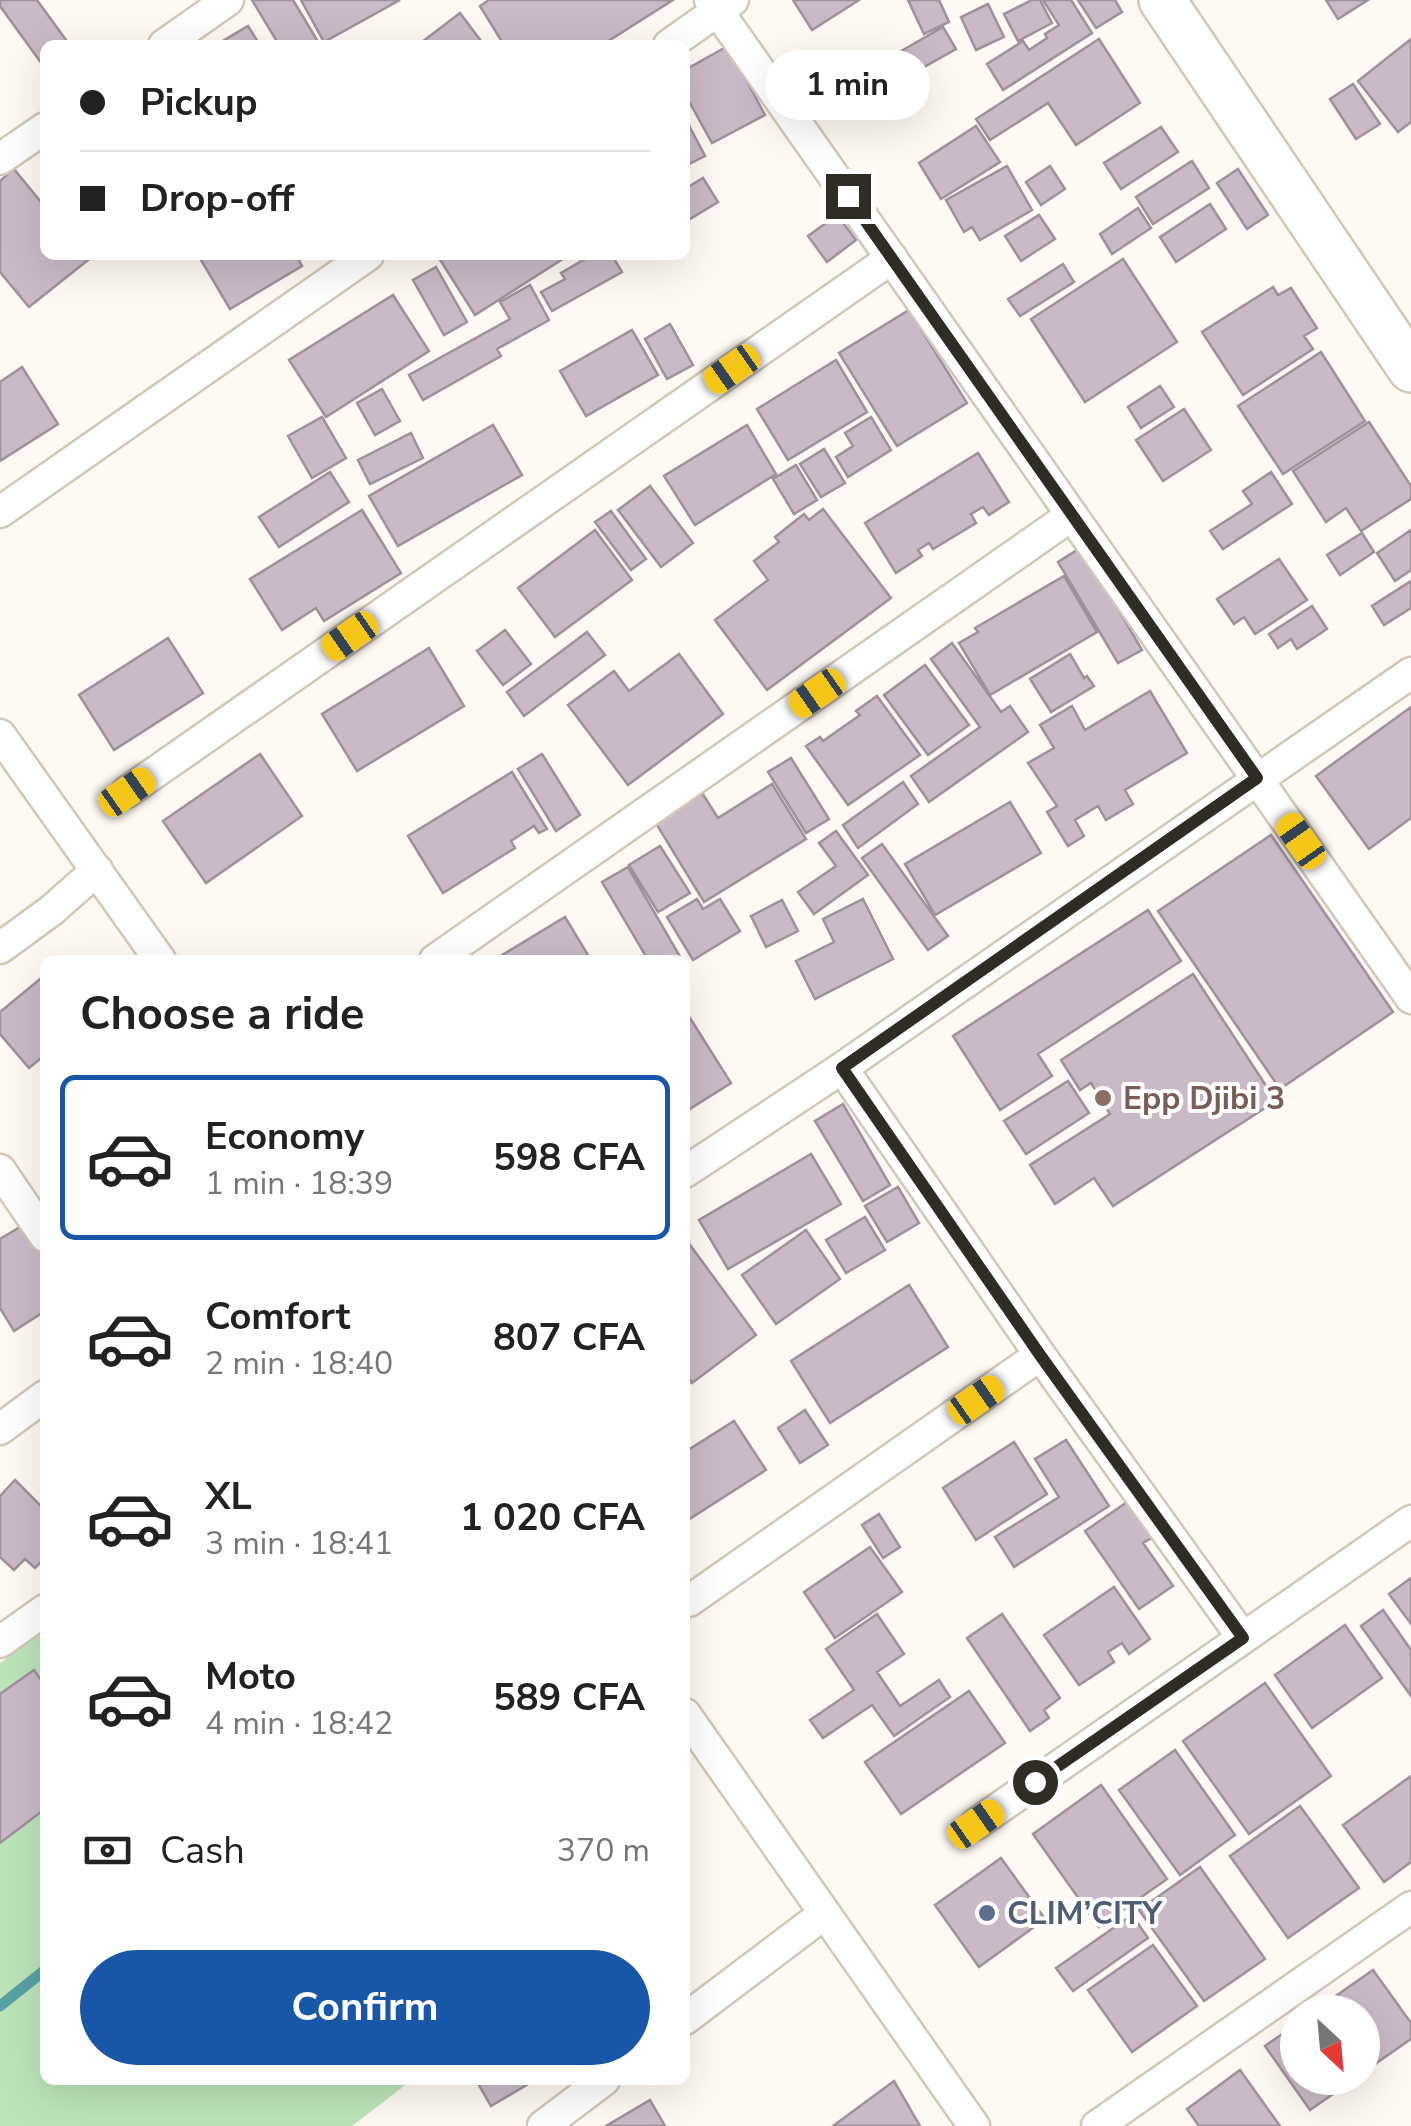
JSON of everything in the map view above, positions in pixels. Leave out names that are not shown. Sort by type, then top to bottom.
[{"type":"street","points":[[171,40],[228,0]]},
{"type":"street","points":[[1162,0],[1411,368]]},
{"type":"street","points":[[675,40],[720,4],[892,258],[1411,998]]},
{"type":"street","points":[[0,160],[40,132]]},
{"type":"street","points":[[127,792],[892,258]]},
{"type":"street","points":[[0,512],[361,260]]},
{"type":"street","points":[[442,955],[1072,515]]},
{"type":"street","points":[[690,1169],[842,1068],[1411,673]]},
{"type":"street","points":[[0,735],[156,955]]},
{"type":"street","points":[[0,948],[97,870]]},
{"type":"street","points":[[842,1068],[1040,1355],[1243,1638]]},
{"type":"street","points":[[0,1170],[40,1229]]},
{"type":"street","points":[[690,1600],[1040,1355]]},
{"type":"street","points":[[0,1429],[40,1400]]},
{"type":"street","points":[[976,1824],[1411,1521]]},
{"type":"street","points":[[0,1642],[40,1614]]},
{"type":"street","points":[[690,1721],[974,2126]]},
{"type":"street","points":[[1097,2126],[1411,1906]]},
{"type":"street","points":[[690,2014],[824,1914]]},
{"type":"street","points":[[543,2126],[597,2085]]},
{"type":"green space","points":[[40,1634],[40,2085],[405,2085],[352,2126],[0,2126],[0,1663]]},
{"type":"building","points":[[0,0],[37,0],[66,40],[40,40],[40,61],[0,6]]},
{"type":"building","points":[[252,0],[293,0],[317,40],[276,40]]},
{"type":"building","points":[[301,0],[400,0],[328,40],[323,40]]},
{"type":"building","points":[[489,0],[673,0],[610,40],[501,40],[480,6]]},
{"type":"building","points":[[793,0],[859,0],[812,30]]},
{"type":"building","points":[[908,0],[939,0],[949,22],[924,34]]},
{"type":"building","points":[[1040,0],[1052,23],[1018,41],[1004,14]]},
{"type":"building","points":[[1043,0],[1071,0],[1092,33],[1003,90],[987,64],[1023,41],[1029,50],[1059,25]]},
{"type":"building","points":[[1078,0],[1115,0],[1122,12],[1096,28]]},
{"type":"building","points":[[1326,0],[1368,0],[1338,19]]},
{"type":"building","points":[[988,4],[1004,37],[976,50],[961,17]]},
{"type":"building","points":[[460,13],[480,40],[425,40]]},
{"type":"building","points":[[248,26],[257,40],[224,40]]},
{"type":"building","points":[[943,27],[956,49],[892,85],[879,64]]},
{"type":"building","points":[[1099,39],[1140,103],[1076,145],[1048,103],[990,140],[976,119]]},
{"type":"building","points":[[1411,39],[1411,122],[1398,132],[1358,81]]},
{"type":"building","points":[[728,46],[765,115],[712,143],[690,103],[690,67]]},
{"type":"building","points":[[1353,84],[1380,124],[1356,139],[1330,99]]},
{"type":"building","points":[[976,126],[1000,162],[941,199],[919,163]]},
{"type":"building","points":[[1161,127],[1178,152],[1121,189],[1104,163]]},
{"type":"building","points":[[690,128],[705,156],[690,164]]},
{"type":"building","points":[[1192,161],[1209,188],[1153,224],[1136,197]]},
{"type":"building","points":[[1007,166],[1032,210],[980,240],[972,227],[964,232],[946,200]]},
{"type":"building","points":[[1050,166],[1065,189],[1041,205],[1026,182]]},
{"type":"building","points":[[14,169],[40,201],[40,260],[88,260],[29,307],[0,272],[0,181]]},
{"type":"building","points":[[1238,169],[1268,215],[1247,229],[1217,183]]},
{"type":"building","points":[[703,178],[718,202],[690,219],[690,186]]},
{"type":"building","points":[[1210,204],[1226,229],[1176,262],[1160,237]]},
{"type":"building","points":[[1138,208],[1151,228],[1112,254],[1100,234]]},
{"type":"building","points":[[837,215],[856,240],[827,262],[808,236]]},
{"type":"building","points":[[1039,215],[1055,239],[1021,261],[1005,236]]},
{"type":"building","points":[[1123,259],[1177,342],[1085,402],[1031,319]]},
{"type":"building","points":[[201,260],[299,260],[302,266],[230,309]]},
{"type":"building","points":[[440,260],[561,260],[475,315]]},
{"type":"building","points":[[583,260],[615,260],[622,272],[552,311],[541,292],[565,279],[561,273]]},
{"type":"building","points":[[1063,264],[1074,282],[1020,316],[1008,299]]},
{"type":"building","points":[[436,267],[467,322],[444,335],[413,280]]},
{"type":"building","points":[[530,285],[549,320],[497,349],[501,356],[423,400],[409,375],[510,319],[500,302]]},
{"type":"building","points":[[1273,287],[1278,295],[1291,288],[1317,328],[1304,336],[1313,349],[1243,395],[1202,332]]},
{"type":"building","points":[[393,295],[429,351],[326,417],[289,360]]},
{"type":"building","points":[[909,310],[967,403],[897,446],[839,353]]},
{"type":"building","points":[[670,324],[693,365],[667,379],[645,339]]},
{"type":"building","points":[[632,330],[658,375],[586,416],[560,371]]},
{"type":"building","points":[[1321,352],[1365,421],[1283,474],[1238,406]]},
{"type":"building","points":[[836,360],[867,412],[788,460],[757,409]]},
{"type":"building","points":[[22,367],[58,424],[0,461],[0,382]]},
{"type":"building","points":[[1160,386],[1174,407],[1141,428],[1128,407]]},
{"type":"building","points":[[382,389],[400,421],[375,435],[357,403]]},
{"type":"building","points":[[1184,409],[1211,450],[1163,481],[1136,440]]},
{"type":"building","points":[[322,417],[346,458],[312,478],[288,436]]},
{"type":"building","points":[[871,417],[891,450],[848,477],[836,457],[853,446],[845,433]]},
{"type":"building","points":[[1369,422],[1411,486],[1411,499],[1361,531],[1346,508],[1326,522],[1293,471]]},
{"type":"building","points":[[493,425],[522,475],[398,546],[369,496]]},
{"type":"building","points":[[747,425],[776,474],[695,525],[664,476]]},
{"type":"building","points":[[411,433],[423,458],[370,484],[358,460]]},
{"type":"building","points":[[824,449],[845,483],[821,497],[800,464]]},
{"type":"building","points":[[978,453],[1009,502],[989,515],[983,507],[971,514],[976,523],[933,549],[929,543],[918,550],[922,556],[896,573],[865,523]]},
{"type":"building","points":[[796,465],[817,500],[794,514],[773,479]]},
{"type":"building","points":[[330,472],[349,502],[279,547],[259,517]]},
{"type":"building","points":[[1271,472],[1292,504],[1223,549],[1210,531],[1252,504],[1243,491]]},
{"type":"building","points":[[650,486],[693,543],[661,567],[618,510]]},
{"type":"building","points":[[823,509],[891,598],[767,690],[715,620],[768,580],[754,561],[779,542],[775,537],[804,514],[809,520]]},
{"type":"building","points":[[362,510],[401,573],[324,621],[316,608],[282,630],[250,579]]},
{"type":"building","points":[[611,511],[646,559],[631,570],[595,522]]},
{"type":"building","points":[[595,530],[632,580],[555,637],[518,588]]},
{"type":"building","points":[[1411,530],[1411,570],[1395,581],[1377,553]]},
{"type":"building","points":[[1362,533],[1374,552],[1340,575],[1327,555]]},
{"type":"building","points":[[1082,547],[1142,650],[1118,663],[1058,562]]},
{"type":"building","points":[[1279,559],[1307,600],[1255,634],[1244,617],[1234,624],[1217,599]]},
{"type":"building","points":[[1064,576],[1097,632],[990,695],[959,643],[978,632],[975,628]]},
{"type":"building","points":[[1411,581],[1411,608],[1384,625],[1372,606]]},
{"type":"building","points":[[1312,606],[1327,629],[1297,649],[1291,639],[1278,648],[1269,634]]},
{"type":"building","points":[[505,630],[531,664],[503,685],[477,651]]},
{"type":"building","points":[[587,632],[605,655],[524,716],[507,692]]},
{"type":"building","points":[[168,638],[203,693],[114,750],[79,695]]},
{"type":"building","points":[[952,643],[1001,712],[1010,706],[1028,732],[929,802],[911,776],[980,727],[931,659]]},
{"type":"building","points":[[429,648],[464,706],[357,771],[322,714]]},
{"type":"building","points":[[679,654],[723,714],[628,785],[568,705],[614,671],[629,691]]},
{"type":"building","points":[[1070,654],[1084,678],[1087,676],[1094,686],[1051,712],[1030,679]]},
{"type":"building","points":[[925,665],[969,725],[928,755],[884,695]]},
{"type":"building","points":[[1150,691],[1187,753],[1125,790],[1133,804],[1106,820],[1098,806],[1075,820],[1084,836],[1068,846],[1047,812],[1057,806],[1028,763],[1054,748],[1040,725],[1072,706],[1085,730]]},
{"type":"building","points":[[877,696],[920,755],[848,805],[806,746],[820,737],[823,741],[860,715],[856,711]]},
{"type":"building","points":[[1411,707],[1411,818],[1369,849],[1316,776]]},
{"type":"building","points":[[260,754],[302,816],[206,883],[163,821]]},
{"type":"building","points":[[542,754],[580,815],[556,831],[518,769]]},
{"type":"building","points":[[791,758],[829,819],[806,833],[768,772]]},
{"type":"building","points":[[512,772],[547,829],[539,833],[534,826],[511,841],[515,848],[443,893],[408,836]]},
{"type":"building","points":[[903,782],[918,804],[858,848],[843,825]]},
{"type":"building","points":[[772,784],[806,839],[704,902],[652,817],[699,788],[718,818]]},
{"type":"building","points":[[1010,802],[1041,853],[935,915],[905,864]]},
{"type":"building","points":[[836,831],[868,875],[814,914],[798,892],[836,866],[819,843]]},
{"type":"building","points":[[1271,835],[1393,1012],[1280,1089],[1158,911]]},
{"type":"building","points":[[882,844],[948,936],[928,950],[862,858]]},
{"type":"building","points":[[660,846],[690,893],[658,912],[629,865]]},
{"type":"building","points":[[628,867],[679,955],[645,955],[602,882]]},
{"type":"building","points":[[697,899],[703,909],[720,899],[740,931],[693,960],[667,917]]},
{"type":"building","points":[[863,899],[893,959],[815,999],[796,961],[834,942],[823,919]]},
{"type":"building","points":[[782,900],[798,931],[766,947],[751,916]]},
{"type":"building","points":[[1148,910],[1181,961],[1038,1054],[1052,1076],[1000,1110],[953,1036]]},
{"type":"building","points":[[565,917],[588,955],[502,955]]},
{"type":"building","points":[[1193,974],[1276,1101],[1113,1206],[1094,1178],[1055,1204],[1030,1165],[1110,1114],[1091,1083],[1080,1090],[1061,1060]]},
{"type":"building","points":[[40,979],[40,1059],[29,1068],[0,1034],[0,1012]]},
{"type":"building","points":[[690,1018],[731,1083],[690,1109]]},
{"type":"building","points":[[1068,1081],[1089,1113],[1026,1154],[1004,1121]]},
{"type":"building","points":[[843,1104],[890,1185],[863,1201],[815,1121]]},
{"type":"building","points":[[811,1154],[841,1204],[728,1269],[699,1220]]},
{"type":"building","points":[[898,1187],[919,1223],[887,1242],[865,1206]]},
{"type":"building","points":[[865,1217],[885,1250],[846,1273],[826,1240]]},
{"type":"building","points":[[25,1224],[40,1249],[40,1314],[14,1331],[0,1308],[0,1239]]},
{"type":"building","points":[[806,1230],[840,1279],[776,1324],[742,1275]]},
{"type":"building","points":[[690,1245],[756,1335],[692,1383],[690,1380]]},
{"type":"building","points":[[909,1285],[948,1347],[830,1423],[791,1361]]},
{"type":"building","points":[[805,1410],[828,1445],[800,1463],[778,1428]]},
{"type":"building","points":[[734,1421],[766,1470],[690,1519],[690,1449]]},
{"type":"building","points":[[1066,1440],[1109,1506],[1014,1567],[995,1537],[1059,1497],[1035,1459]]},
{"type":"building","points":[[1014,1442],[1047,1494],[976,1540],[943,1488]]},
{"type":"building","points":[[15,1480],[40,1505],[40,1563],[35,1568],[25,1559],[14,1570],[0,1557],[0,1496]]},
{"type":"building","points":[[1130,1500],[1155,1536],[1143,1543],[1173,1586],[1139,1609],[1085,1531]]},
{"type":"building","points":[[879,1514],[900,1547],[883,1558],[862,1525]]},
{"type":"building","points":[[870,1547],[902,1592],[835,1638],[804,1592]]},
{"type":"building","points":[[1411,1578],[1411,1624],[1389,1594]]},
{"type":"building","points":[[1114,1587],[1150,1639],[1129,1654],[1122,1643],[1108,1652],[1114,1662],[1079,1685],[1044,1635]]},
{"type":"building","points":[[1383,1610],[1411,1650],[1411,1696],[1361,1626]]},
{"type":"building","points":[[877,1614],[904,1654],[877,1672],[900,1706],[939,1680],[950,1697],[894,1736],[872,1705],[823,1738],[810,1720],[854,1690],[826,1649]]},
{"type":"building","points":[[1002,1614],[1060,1698],[1044,1710],[1049,1718],[1030,1731],[967,1638]]},
{"type":"building","points":[[1345,1625],[1382,1678],[1312,1728],[1275,1675]]},
{"type":"building","points":[[34,1670],[40,1679],[40,1813],[0,1843],[0,1694]]},
{"type":"building","points":[[1265,1683],[1331,1776],[1249,1834],[1183,1741]]},
{"type":"building","points":[[969,1691],[1005,1743],[901,1814],[865,1762]]},
{"type":"building","points":[[1175,1750],[1235,1835],[1180,1875],[1119,1790]]},
{"type":"building","points":[[1411,1776],[1411,1862],[1384,1882],[1343,1825]]},
{"type":"building","points":[[1101,1785],[1167,1879],[1099,1927],[1033,1834]]},
{"type":"building","points":[[1300,1806],[1359,1888],[1288,1938],[1230,1856]]},
{"type":"building","points":[[1001,1858],[1045,1919],[979,1967],[935,1905]]},
{"type":"building","points":[[1200,1867],[1265,1959],[1204,2001],[1139,1910]]},
{"type":"building","points":[[1132,1915],[1148,1938],[1073,1991],[1056,1968]]},
{"type":"building","points":[[1153,1945],[1197,2006],[1132,2052],[1088,1990]]},
{"type":"building","points":[[1373,1970],[1411,2023],[1411,2039],[1380,2061],[1380,1995],[1337,1995]]},
{"type":"building","points":[[1280,2036],[1280,2067],[1265,2046]]},
{"type":"building","points":[[1240,2070],[1280,2126],[1199,2126],[1187,2109]]},
{"type":"building","points":[[894,2081],[920,2126],[833,2126]]},
{"type":"building","points":[[479,2085],[527,2085],[491,2106]]},
{"type":"building","points":[[1299,2095],[1332,2095],[1310,2110]]},
{"type":"building","points":[[650,2100],[665,2126],[606,2126]]},
{"type":"waterway","points":[[0,2006],[40,1974]]},
{"type":"place","name":"Epp Djibi 3","points":[[1103,1098]]},
{"type":"place","name":"CLIM’CITY","points":[[987,1913]]},
{"type":"route","points":[[848,196],[1257,778],[842,1068],[1040,1355],[1243,1638],[1035,1782]]}]
